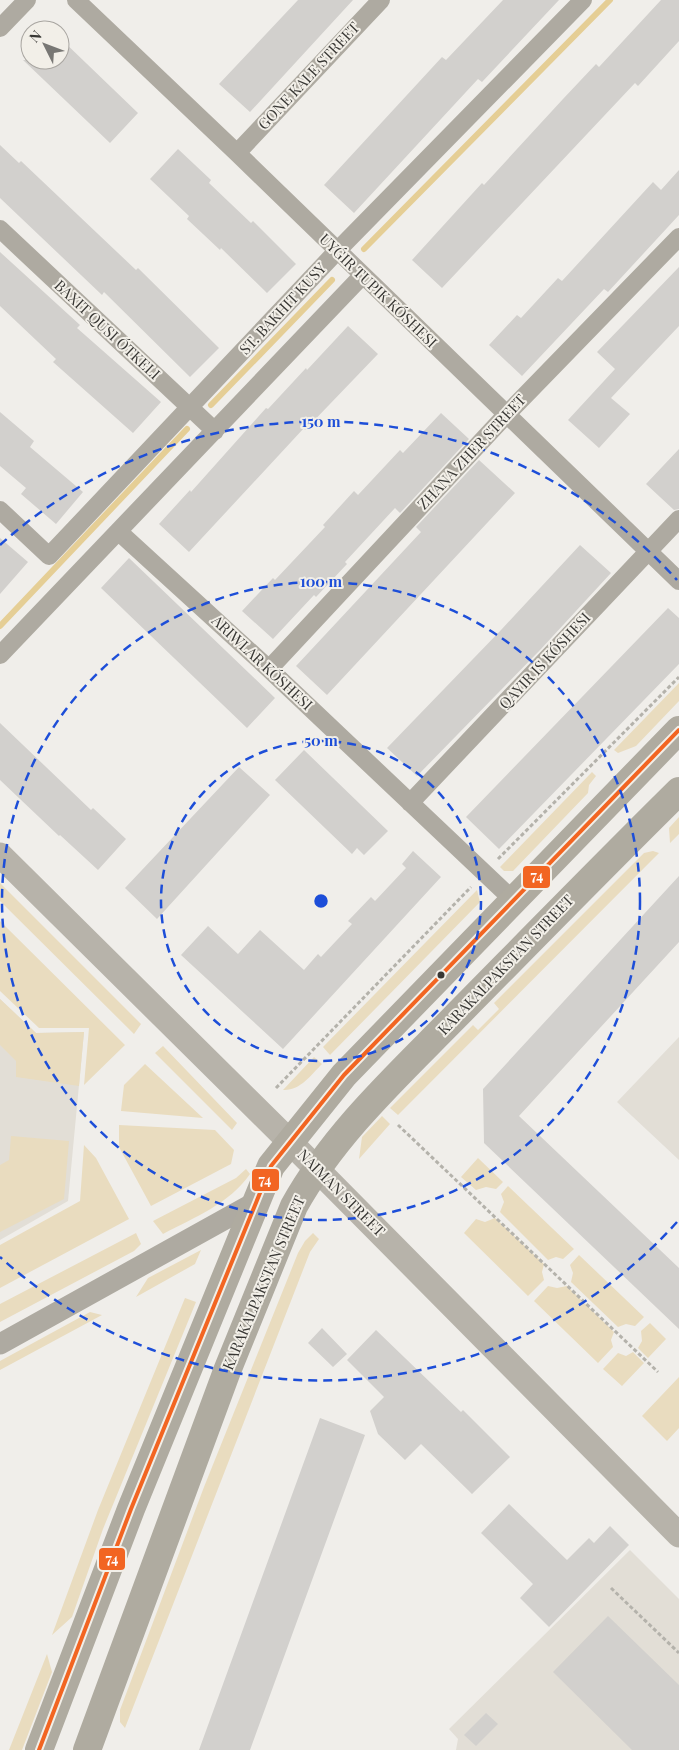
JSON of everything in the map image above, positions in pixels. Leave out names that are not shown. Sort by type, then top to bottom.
[{"type":"main road","points":[[39,1750],[131,1509],[236,1254],[254,1203],[271,1166],[289,1141],[344,1075],[512,899],[679,730]]},
{"type":"main road","name":"KARAKALPAKSTAN STREET","points":[[86,1750],[227,1371],[294,1206],[316,1168],[372,1101],[679,790]]},
{"type":"main road","name":"NAIMAN STREET","points":[[0,855],[316,1168],[679,1535]]},
{"type":"main road","points":[[254,1203],[287,1222]]},
{"type":"street","points":[[0,28],[27,0]]},
{"type":"street","points":[[76,0],[237,153],[679,581]]},
{"type":"street","name":"GONE KALE STREET","points":[[237,153],[381,0]]},
{"type":"street","name":"ST. BAKHIT KUSY","points":[[0,510],[49,556],[337,251],[583,0]]},
{"type":"street","points":[[0,229],[214,431]]},
{"type":"street","name":"ZHANA ZHER STREET","points":[[269,669],[506,415],[679,237]]},
{"type":"street","points":[[0,655],[362,276]]},
{"type":"street","points":[[410,803],[679,519]]},
{"type":"street","points":[[119,532],[269,669],[512,899]]},
{"type":"street","points":[[0,1344],[254,1203]]},
{"type":"path","points":[[398,1125],[658,1372]]},
{"type":"path","points":[[612,1588],[679,1653]]},
{"type":"shaded area","points":[[679,683],[679,701],[636,746],[618,753],[614,750]]},
{"type":"shaded area","points":[[592,772],[596,776],[589,785],[588,793],[513,871],[504,871],[500,867]]},
{"type":"shaded area","points":[[679,817],[679,834],[670,843],[669,828]]},
{"type":"shaded area","points":[[653,851],[659,853],[398,1115],[390,1108],[473,1025],[478,1030],[499,1009],[494,1003],[644,853]]},
{"type":"shaded area","points":[[0,883],[141,1024],[134,1034],[0,901]]},
{"type":"shaded area","points":[[477,890],[480,902],[330,1055],[323,1047]]},
{"type":"shaded area","points":[[0,921],[125,1045],[84,1085],[89,1028],[39,1028],[0,991]]},
{"type":"shaded area","points":[[0,999],[36,1033],[84,1032],[68,1201],[0,1240]]},
{"type":"shaded area","points":[[0,999],[36,1033],[84,1032],[79,1086],[16,1077],[16,1061],[0,1045]]},
{"type":"shaded area","points":[[679,1037],[679,1160],[617,1102]]},
{"type":"shaded area","points":[[163,1046],[237,1123],[232,1130],[155,1053]]},
{"type":"shaded area","points":[[314,1057],[322,1064],[300,1085],[289,1090],[283,1090]]},
{"type":"shaded area","points":[[145,1064],[203,1118],[121,1111],[124,1085]]},
{"type":"shaded area","points":[[382,1116],[390,1124],[359,1159],[362,1137]]},
{"type":"shaded area","points":[[119,1125],[215,1130],[234,1150],[231,1164],[151,1206],[119,1147]]},
{"type":"shaded area","points":[[11,1136],[69,1141],[64,1199],[0,1232],[0,1165],[9,1160]]},
{"type":"shaded area","points":[[84,1145],[96,1158],[129,1219],[0,1288],[0,1245],[80,1201]]},
{"type":"shaded area","points":[[478,1158],[503,1182],[496,1189],[486,1187],[476,1190],[461,1177]]},
{"type":"shaded area","points":[[246,1169],[250,1174],[242,1184],[232,1194],[211,1209],[163,1234],[153,1221],[236,1178]]},
{"type":"shaded area","points":[[508,1186],[574,1249],[563,1259],[556,1257],[548,1260],[500,1212],[504,1202],[501,1194]]},
{"type":"shaded area","points":[[495,1218],[544,1264],[542,1272],[544,1280],[528,1296],[464,1233],[476,1219],[485,1222]]},
{"type":"shaded area","points":[[136,1233],[141,1244],[134,1251],[0,1322],[0,1304]]},
{"type":"shaded area","points":[[313,1233],[319,1239],[310,1252],[125,1728],[120,1722],[120,1710],[204,1487],[298,1253],[305,1241]]},
{"type":"shaded area","points":[[201,1250],[195,1264],[136,1297],[148,1278]]},
{"type":"shaded area","points":[[579,1255],[644,1317],[635,1326],[626,1324],[618,1327],[571,1282],[573,1273],[570,1265]]},
{"type":"shaded area","points":[[548,1286],[557,1288],[567,1286],[614,1332],[611,1340],[613,1347],[598,1363],[534,1301]]},
{"type":"shaded area","points":[[185,1298],[196,1302],[103,1529],[72,1617],[52,1635],[98,1510]]},
{"type":"shaded area","points":[[90,1312],[102,1315],[0,1370],[0,1361]]},
{"type":"shaded area","points":[[650,1323],[666,1339],[648,1358],[638,1348],[642,1341],[641,1331]]},
{"type":"shaded area","points":[[633,1352],[644,1363],[622,1386],[603,1369],[618,1353],[626,1356]]},
{"type":"shaded area","points":[[679,1377],[679,1428],[667,1441],[642,1416]]},
{"type":"shaded area","points":[[630,1550],[679,1599],[679,1750],[456,1750],[458,1739],[449,1729]]},
{"type":"shaded area","points":[[47,1654],[52,1672],[22,1750],[9,1750]]},
{"type":"building","points":[[298,0],[353,0],[250,112],[219,84]]},
{"type":"building","points":[[503,0],[559,0],[482,82],[478,79],[354,213],[324,185],[442,57],[446,60]]},
{"type":"building","points":[[661,0],[679,0],[679,41],[638,86],[635,83],[442,288],[412,260],[482,183],[484,185],[596,64],[599,67]]},
{"type":"building","points":[[70,48],[138,113],[110,143],[33,70],[70,70]]},
{"type":"building","points":[[0,145],[19,163],[21,161],[136,270],[138,268],[219,348],[190,377],[104,292],[102,295],[0,198]]},
{"type":"building","points":[[178,149],[211,180],[209,183],[251,223],[253,221],[296,264],[267,293],[221,248],[220,250],[187,219],[189,216],[150,179]]},
{"type":"building","points":[[679,170],[679,215],[608,292],[604,289],[522,376],[489,345],[517,315],[521,318],[558,278],[562,281],[653,182],[661,190]]},
{"type":"building","points":[[0,252],[80,325],[77,328],[161,402],[133,433],[53,362],[56,359],[0,306]]},
{"type":"building","points":[[679,267],[679,326],[611,398],[630,414],[599,448],[568,420],[615,369],[597,352]]},
{"type":"building","points":[[348,326],[378,354],[305,430],[304,428],[189,552],[159,524],[190,490],[191,492],[266,408],[268,409],[306,368],[307,370]]},
{"type":"building","points":[[0,412],[34,441],[30,447],[83,492],[56,524],[21,494],[26,488],[0,466]]},
{"type":"building","points":[[441,413],[469,439],[400,513],[395,508],[345,562],[347,564],[316,597],[314,595],[273,639],[242,611],[273,578],[275,580],[325,527],[323,525],[354,491],[358,495],[400,450],[403,453]]},
{"type":"building","points":[[679,449],[679,509],[674,510],[646,484]]},
{"type":"building","points":[[479,460],[515,493],[327,695],[296,666],[421,532],[416,527]]},
{"type":"building","points":[[0,538],[28,562],[0,594]]},
{"type":"building","points":[[580,545],[611,573],[541,649],[417,776],[387,748]]},
{"type":"building","points":[[129,558],[275,698],[247,728],[101,588]]},
{"type":"building","points":[[668,608],[679,618],[679,664],[499,849],[466,817]]},
{"type":"building","points":[[0,723],[91,810],[93,808],[126,839],[98,870],[0,780]]},
{"type":"building","points":[[304,750],[388,831],[364,855],[357,848],[352,854],[275,780]]},
{"type":"building","points":[[239,767],[270,795],[157,919],[125,888]]},
{"type":"building","points":[[413,851],[441,877],[283,1049],[181,955],[208,926],[238,954],[260,930],[304,970],[318,954],[321,957],[352,924],[348,921],[371,897],[375,901],[406,868],[402,864]]},
{"type":"building","points":[[679,876],[679,942],[519,1116],[679,1268],[679,1329],[484,1143],[483,1089]]},
{"type":"building","points":[[322,1328],[347,1354],[333,1367],[308,1343]]},
{"type":"building","points":[[376,1330],[461,1412],[463,1410],[510,1457],[472,1494],[421,1444],[405,1460],[378,1434],[370,1411],[384,1397],[347,1360]]},
{"type":"building","points":[[320,1418],[365,1435],[250,1750],[199,1750]]},
{"type":"building","points":[[509,1504],[567,1560],[589,1538],[594,1543],[610,1526],[629,1545],[549,1627],[520,1598],[533,1584],[481,1533]]},
{"type":"building","points":[[608,1616],[679,1685],[679,1750],[632,1750],[553,1672]]},
{"type":"building","points":[[486,1713],[498,1724],[476,1746],[464,1735]]},
{"type":"waterway","points":[[364,249],[610,0]]},
{"type":"waterway","points":[[211,405],[332,280]]},
{"type":"waterway","points":[[0,626],[187,429]]},
{"type":"transit line","name":"74","points":[[39,1750],[131,1509],[271,1166],[344,1075],[679,730]]}]
